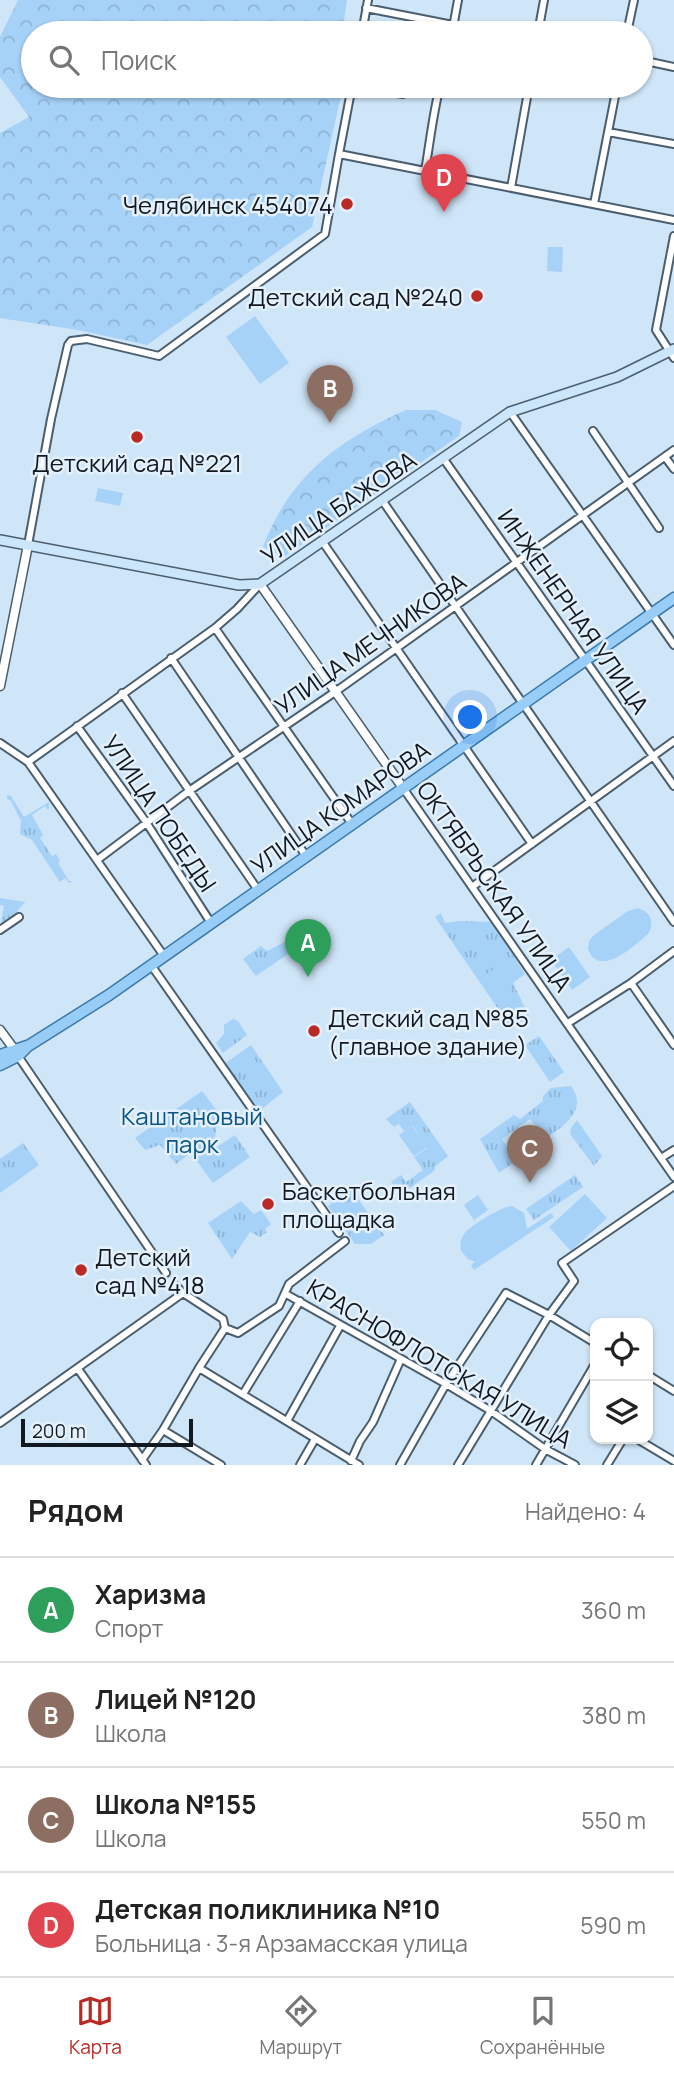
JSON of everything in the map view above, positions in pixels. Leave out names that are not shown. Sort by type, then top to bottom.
[{"type":"main road","name":"УЛИЦА БАЖОВА","points":[[0,540],[239,585],[260,584],[510,412],[617,377],[673,353]]},
{"type":"main road","name":"УЛИЦА КОМАРОВА","points":[[0,1065],[164,956],[674,598]]},
{"type":"main road","name":"УЛИЦА КОМАРОВА","points":[[0,1055],[16,1052]]},
{"type":"street","points":[[364,21],[368,0]]},
{"type":"street","points":[[454,21],[458,0]]},
{"type":"street","points":[[540,21],[544,0]]},
{"type":"street","points":[[630,21],[634,0]]},
{"type":"street","points":[[366,8],[433,21]]},
{"type":"street","points":[[653,63],[674,67]]},
{"type":"street","points":[[0,686],[51,419],[68,345],[77,339],[87,339],[159,356],[325,234],[350,98]]},
{"type":"street","points":[[425,171],[437,98]]},
{"type":"street","points":[[512,188],[527,98]]},
{"type":"street","points":[[594,204],[615,98]]},
{"type":"street","points":[[608,132],[674,144]]},
{"type":"street","points":[[340,154],[674,220]]},
{"type":"street","points":[[673,353],[656,330],[674,236]]},
{"type":"street","points":[[510,412],[674,645]]},
{"type":"street","points":[[593,431],[659,528]]},
{"type":"street","name":"УЛИЦА МЕЧНИКОВА","points":[[97,860],[189,791],[397,649],[674,450]]},
{"type":"street","points":[[665,457],[674,470]]},
{"type":"street","name":"ИНЖЕНЕРНАЯ УЛИЦА","points":[[443,458],[674,786]]},
{"type":"street","points":[[382,500],[674,922]]},
{"type":"street","points":[[322,541],[532,844]]},
{"type":"street","points":[[28,762],[215,628],[260,584]]},
{"type":"street","name":"ОКТЯБРЬСКАЯ УЛИЦА","points":[[260,584],[674,1177]]},
{"type":"street","points":[[215,628],[352,824]]},
{"type":"street","points":[[171,658],[306,856]]},
{"type":"street","points":[[122,693],[258,890]]},
{"type":"street","name":"УЛИЦА ПОБЕДЫ","points":[[77,726],[146,822],[211,923]]},
{"type":"street","points":[[472,887],[674,741]]},
{"type":"street","points":[[0,743],[28,762],[164,956]]},
{"type":"street","points":[[0,930],[19,917]]},
{"type":"street","points":[[568,1023],[631,983],[674,951]]},
{"type":"street","points":[[151,965],[339,1233]]},
{"type":"street","points":[[631,983],[674,1045]]},
{"type":"street","points":[[0,1030],[166,1273]]},
{"type":"street","points":[[661,1158],[674,1150]]},
{"type":"street","points":[[458,1465],[549,1315],[574,1282],[562,1263],[674,1186]]},
{"type":"street","points":[[225,1328],[238,1333],[279,1306],[289,1284],[345,1241]]},
{"type":"street","points":[[78,1369],[144,1462],[225,1328],[223,1319],[176,1286]]},
{"type":"street","points":[[0,1423],[183,1293]]},
{"type":"street","points":[[400,1465],[446,1384],[506,1293],[590,1340]]},
{"type":"street","name":"КРАСНОФЛОТСКАЯ УЛИЦА","points":[[286,1294],[400,1361],[446,1384],[545,1449],[575,1465]]},
{"type":"street","points":[[243,1394],[300,1301]]},
{"type":"street","points":[[287,1422],[340,1326]]},
{"type":"street","points":[[351,1461],[373,1422],[400,1361]]},
{"type":"street","points":[[199,1368],[359,1465]]},
{"type":"street","points":[[536,1465],[590,1372]]},
{"type":"street","points":[[653,1378],[674,1391]]},
{"type":"street","points":[[163,1430],[221,1465]]},
{"type":"street","points":[[300,1465],[315,1439]]},
{"type":"street","points":[[607,1465],[620,1444]]},
{"type":"street","points":[[645,1444],[674,1461]]},
{"type":"green space","points":[[18,0],[347,0],[344,21],[21,21],[21,98],[340,98],[312,227],[147,345],[78,330],[0,318],[0,133],[29,117],[0,77],[0,37]]},
{"type":"green space","points":[[548,247],[563,247],[562,272],[547,271]]},
{"type":"green space","points":[[255,316],[289,363],[260,384],[226,337]]},
{"type":"green space","points":[[406,410],[435,410],[462,422],[459,436],[284,557],[263,547],[287,500],[319,463],[359,434]]},
{"type":"green space","points":[[98,488],[123,493],[120,506],[95,501]]},
{"type":"green space","points":[[7,795],[11,796],[24,817],[49,802],[48,810],[45,806],[32,815],[43,835],[40,838],[52,856],[56,854],[60,861],[58,863],[69,881],[73,881],[69,883],[65,878],[60,882],[32,840],[20,834],[21,821]]},
{"type":"green space","points":[[0,898],[25,902],[17,911],[19,914],[0,927],[4,906],[0,905]]},
{"type":"green space","points":[[638,908],[650,918],[648,934],[634,946],[608,961],[593,957],[588,949],[589,941],[594,935],[628,911]]},
{"type":"green space","points":[[441,913],[445,923],[492,922],[525,974],[513,983],[529,1016],[512,1029],[435,917]]},
{"type":"green space","points":[[294,937],[310,939],[256,976],[243,959],[261,946],[267,951]]},
{"type":"green space","points":[[569,947],[590,977],[572,990],[551,960]]},
{"type":"green space","points":[[496,967],[513,990],[501,999],[484,976]]},
{"type":"green space","points":[[233,1019],[238,1021],[247,1035],[223,1053],[216,1043],[224,1034],[224,1025]]},
{"type":"green space","points":[[539,1036],[564,1072],[550,1082],[525,1045]]},
{"type":"green space","points":[[251,1045],[283,1092],[258,1112],[224,1064]]},
{"type":"green space","points":[[571,1086],[577,1103],[571,1117],[545,1139],[530,1119],[502,1139],[516,1161],[499,1173],[480,1139],[514,1115],[520,1119],[543,1101],[543,1096],[551,1088]]},
{"type":"green space","name":"Каштановый парк","points":[[202,1091],[218,1112],[214,1149],[235,1135],[250,1157],[213,1183],[191,1153],[176,1164],[160,1145],[145,1150],[135,1138]]},
{"type":"green space","points":[[410,1102],[448,1156],[434,1171],[400,1195],[391,1182],[401,1175],[406,1182],[423,1170],[414,1157],[427,1148],[413,1126],[404,1131],[399,1124],[394,1127],[386,1119]]},
{"type":"green space","points":[[577,1120],[602,1156],[594,1166],[570,1134]]},
{"type":"green space","points":[[412,1126],[427,1147],[414,1156],[399,1135]]},
{"type":"green space","points":[[23,1143],[39,1165],[0,1193],[0,1159]]},
{"type":"green space","points":[[575,1175],[583,1187],[534,1220],[526,1209]]},
{"type":"green space","points":[[351,1189],[384,1235],[371,1244],[355,1244],[328,1206]]},
{"type":"green space","points":[[585,1194],[607,1218],[571,1251],[549,1227]]},
{"type":"green space","points":[[478,1195],[488,1210],[474,1220],[464,1205]]},
{"type":"green space","points":[[241,1201],[254,1214],[261,1210],[271,1224],[265,1229],[267,1232],[260,1237],[250,1232],[232,1259],[208,1223]]},
{"type":"green space","points":[[512,1206],[524,1213],[527,1229],[551,1213],[554,1217],[474,1270],[471,1265],[475,1262],[461,1251],[463,1236],[486,1217]]},
{"type":"place","name":"Челябинск 454074","points":[[347,204]]},
{"type":"place","name":"Детская поликлиника №10","points":[[444,212]]},
{"type":"place","name":"Детский сад №240","points":[[477,296]]},
{"type":"place","name":"Лицей №120","points":[[330,423]]},
{"type":"place","name":"Детский сад №221","points":[[137,437]]},
{"type":"place","name":"Харизма","points":[[308,977]]},
{"type":"place","name":"Детский сад №85 (главное здание)","points":[[314,1031]]},
{"type":"place","name":"Школа №155","points":[[530,1183]]},
{"type":"place","name":"Баскетбольная площадка","points":[[268,1204]]},
{"type":"place","name":"Детский сад №418","points":[[81,1270]]}]
